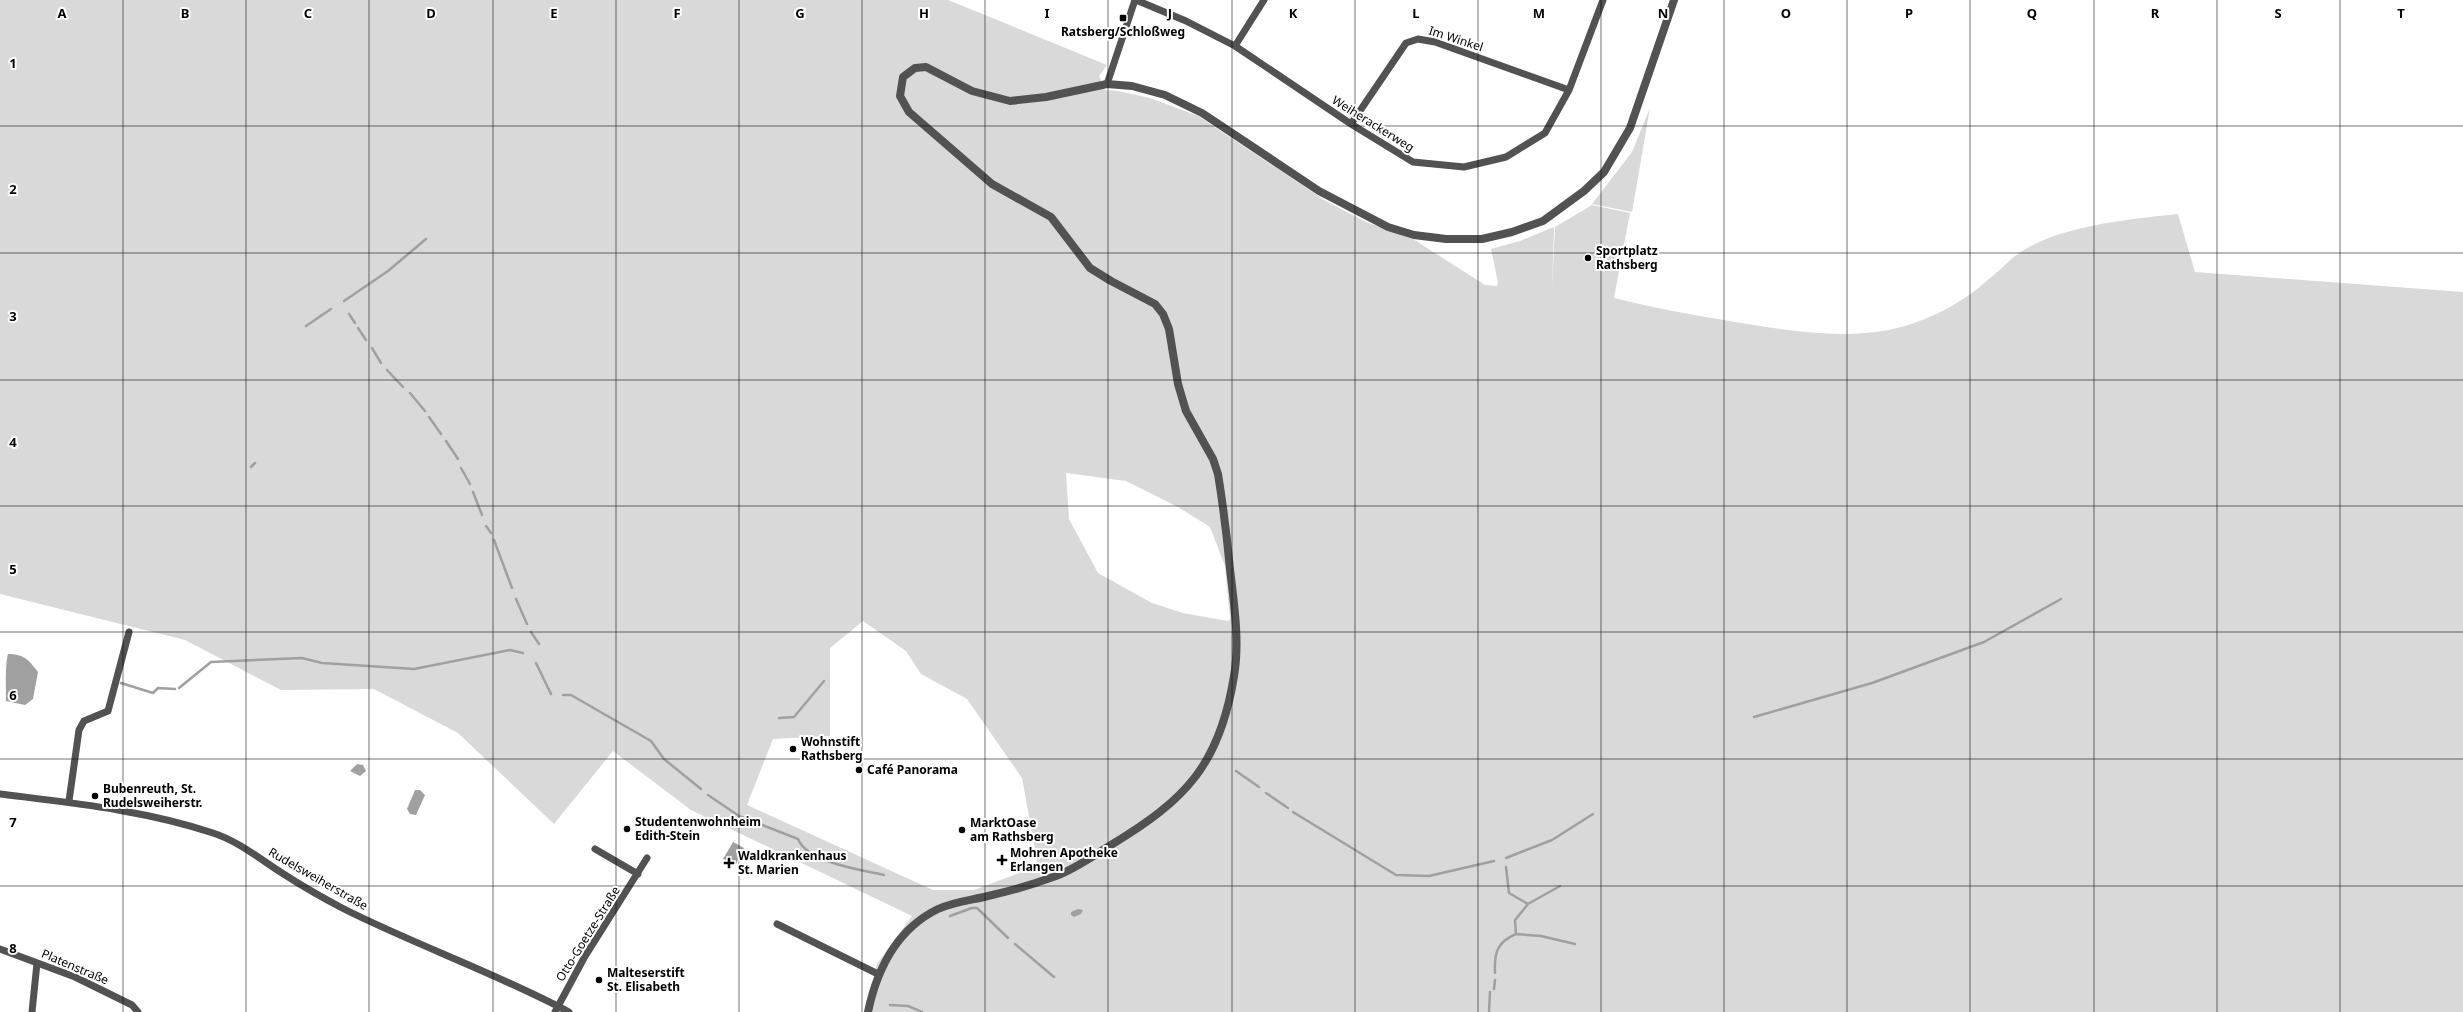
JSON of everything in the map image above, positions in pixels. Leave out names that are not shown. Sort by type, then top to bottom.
[{"type":"street","name":"Weiherackerweg","points":[[1136,0],[1186,21],[1235,46],[1351,124],[1412,162],[1464,167],[1506,157],[1545,133],[1569,90],[1603,0]]},
{"type":"street","points":[[1107,84],[1136,0]]},
{"type":"street","points":[[1235,46],[1264,0]]},
{"type":"street","points":[[868,1012],[878,974],[885,958],[910,928],[937,910],[1022,888],[1059,875],[1143,825],[1184,790],[1208,760],[1220,733],[1235,675],[1236,636],[1233,591],[1218,474],[1213,460],[1186,411],[1178,384],[1169,329],[1163,314],[1155,304],[1110,281],[1090,268],[1051,216],[1037,207],[1001,190],[971,166],[906,108],[900,96],[900,87],[903,77],[910,71],[920,67],[931,68],[972,91],[1010,101],[1046,97],[1107,84],[1132,86],[1165,95],[1202,113],[1319,190],[1388,227],[1414,235],[1440,238],[1482,239],[1512,232],[1543,221],[1584,191],[1604,172],[1619,151],[1633,122],[1674,0]]},
{"type":"street","name":"Im Winkel","points":[[1351,124],[1406,43],[1418,39],[1436,42],[1569,90]]},
{"type":"street","points":[[69,801],[78,730],[84,721],[108,711],[129,632]]},
{"type":"street","name":"Rudelsweiherstraße","points":[[0,794],[69,801],[142,815],[213,833],[238,844],[283,874],[343,908],[556,1009],[569,1012]]},
{"type":"street","points":[[595,849],[638,874]]},
{"type":"street","name":"Otto-Goetze-Straße","points":[[556,1009],[584,958],[647,858]]},
{"type":"street","points":[[777,924],[878,974]]},
{"type":"street","name":"Platenstraße","points":[[0,949],[76,977],[132,1005],[138,1012]]},
{"type":"street","points":[[32,1012],[37,963]]},
{"type":"shaded area","points":[[0,0],[948,0],[1107,65],[1099,76],[1105,90],[1118,91],[1150,98],[1198,116],[1326,201],[1366,222],[1413,239],[1485,285],[1497,286],[1498,283],[1491,249],[1520,241],[1554,227],[1552,290],[1555,227],[1592,205],[1630,213],[1614,298],[1704,317],[1802,332],[1848,334],[1871,333],[1914,323],[1934,315],[1963,299],[1981,286],[2015,256],[2040,241],[2099,224],[2178,214],[2195,272],[2463,292],[2463,1012],[865,1012],[877,964],[912,916],[691,810],[613,751],[554,824],[458,733],[374,689],[281,690],[185,640],[0,594]],"holes":[[[1066,473],[1126,481],[1178,507],[1210,527],[1225,566],[1230,619],[1228,621],[1183,613],[1152,603],[1098,573],[1069,519]],[[863,621],[906,651],[921,674],[967,699],[1022,778],[1038,866],[974,890],[933,890],[747,805],[773,739],[830,736],[830,648]]]},
{"type":"shaded area","points":[[1650,108],[1632,212],[1592,204],[1632,152]]},
{"type":"shaded area","points":[[8,654],[14,654],[26,658],[38,672],[33,699],[25,705],[6,701],[6,670]]},
{"type":"shaded area","points":[[357,764],[363,765],[366,771],[360,776],[350,771]]},
{"type":"shaded area","points":[[415,790],[420,790],[425,795],[416,815],[410,814],[407,809]]},
{"type":"shaded area","points":[[733,842],[744,848],[736,864],[723,859]]},
{"type":"shaded area","points":[[1078,909],[1083,910],[1081,914],[1074,917],[1071,915],[1071,912]]},
{"type":"waterway","points":[[344,301],[388,271],[426,239]]},
{"type":"waterway","points":[[306,326],[331,309]]},
{"type":"waterway","points":[[349,314],[355,323]]},
{"type":"waterway","points":[[358,328],[366,340]]},
{"type":"waterway","points":[[372,348],[381,363]]},
{"type":"waterway","points":[[387,370],[403,387]]},
{"type":"waterway","points":[[410,393],[425,411]]},
{"type":"waterway","points":[[429,417],[441,434]]},
{"type":"waterway","points":[[446,441],[458,459]]},
{"type":"waterway","points":[[251,467],[255,463]]},
{"type":"waterway","points":[[461,468],[470,484]]},
{"type":"waterway","points":[[473,492],[482,515]]},
{"type":"waterway","points":[[486,526],[491,533]]},
{"type":"waterway","points":[[494,540],[512,588]]},
{"type":"waterway","points":[[516,599],[527,624]]},
{"type":"waterway","points":[[1754,717],[1872,683],[1984,642],[2061,599]]},
{"type":"waterway","points":[[531,632],[539,644]]},
{"type":"waterway","points":[[179,688],[211,662],[302,658],[322,663],[414,669],[510,650],[523,653]]},
{"type":"waterway","points":[[536,663],[551,694]]},
{"type":"waterway","points":[[779,718],[794,717],[824,681]]},
{"type":"waterway","points":[[121,683],[153,693],[158,688],[175,689]]},
{"type":"waterway","points":[[563,695],[571,695],[651,741],[664,759],[701,789]]},
{"type":"waterway","points":[[1236,771],[1259,787]]},
{"type":"waterway","points":[[1266,793],[1288,808]]},
{"type":"waterway","points":[[708,795],[739,816],[798,839],[803,847],[812,854],[836,864],[884,875]]},
{"type":"waterway","points":[[1293,812],[1396,875],[1429,876],[1494,861]]},
{"type":"waterway","points":[[1506,858],[1552,840],[1593,814]]},
{"type":"waterway","points":[[1495,973],[1495,960],[1498,949],[1505,941],[1516,934],[1515,920],[1528,904],[1509,893],[1506,867]]},
{"type":"waterway","points":[[1528,904],[1560,886]]},
{"type":"waterway","points":[[950,916],[972,908],[977,908],[1008,938]]},
{"type":"waterway","points":[[1516,934],[1541,936],[1575,944]]},
{"type":"waterway","points":[[1015,944],[1054,977]]},
{"type":"waterway","points":[[1494,989],[1495,980]]},
{"type":"waterway","points":[[1489,1012],[1490,992]]},
{"type":"waterway","points":[[890,1005],[908,1006],[922,1012]]},
{"type":"place","name":"Ratsberg/Schloßweg","points":[[1123,18]]},
{"type":"place","name":"Sportplatz Rathsberg","points":[[1588,258]]},
{"type":"place","name":"Wohnstift Rathsberg","points":[[793,749]]},
{"type":"place","name":"Café Panorama","points":[[859,770]]},
{"type":"place","name":"Bubenreuth, St. Rudelsweiherstr.","points":[[95,796]]},
{"type":"place","name":"Studentenwohnheim Edith-Stein","points":[[627,829]]},
{"type":"place","name":"MarktOase am Rathsberg","points":[[962,830]]},
{"type":"place","name":"Mohren Apotheke Erlangen","points":[[1002,860]]},
{"type":"place","name":"Waldkrankenhaus St. Marien","points":[[729,863]]},
{"type":"place","name":"Malteserstift St. Elisabeth","points":[[599,980]]}]
